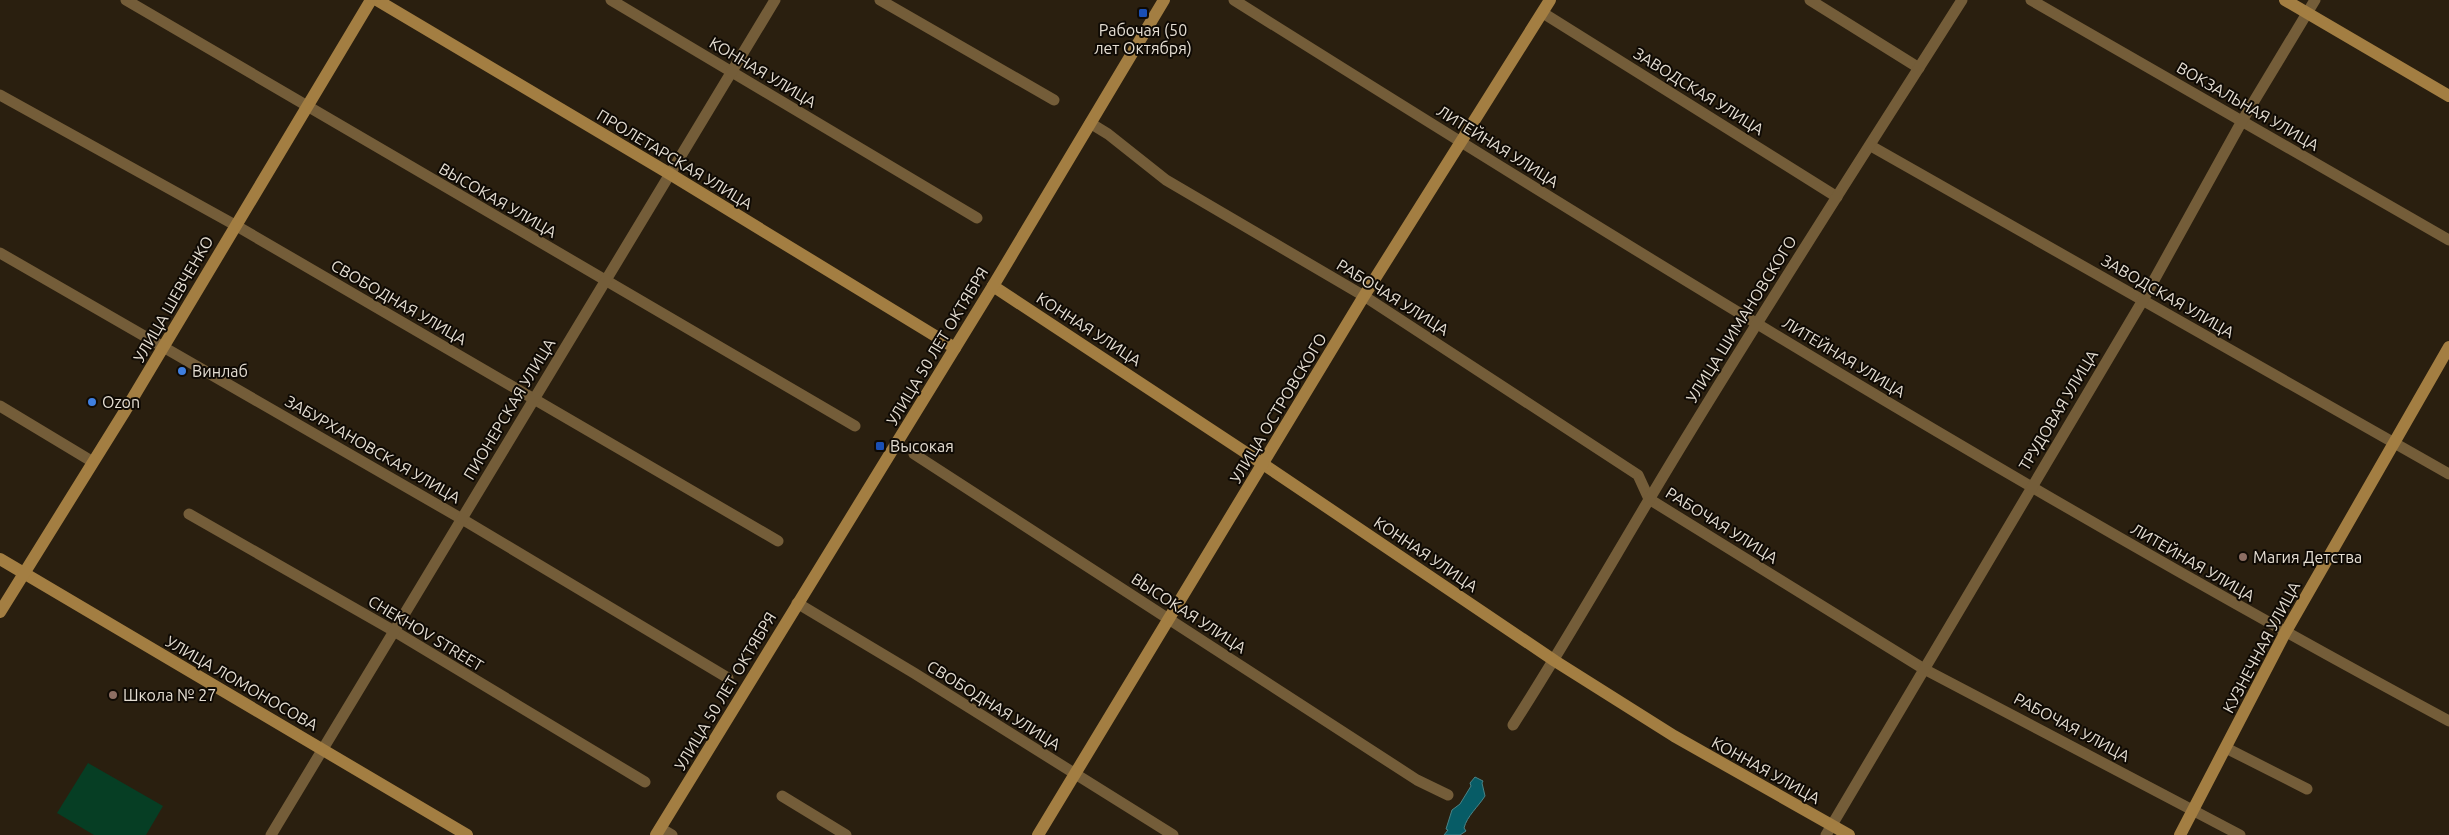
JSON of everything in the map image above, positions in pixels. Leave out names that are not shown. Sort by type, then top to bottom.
[{"type":"street","name":"ВЫСОКАЯ УЛИЦА","points":[[126,0],[855,426]]},
{"type":"street","name":"УЛИЦА ШЕВЧЕНКО","points":[[0,612],[22,573],[164,346],[371,0]]},
{"type":"street","name":"ПРОЛЕТАРСКАЯ УЛИЦА","points":[[378,0],[670,174],[955,348]]},
{"type":"street","name":"КОННАЯ УЛИЦА","points":[[611,0],[977,218]]},
{"type":"street","name":"ПИОНЕРСКАЯ УЛИЦА","points":[[271,835],[775,0]]},
{"type":"street","points":[[880,0],[1054,100]]},
{"type":"street","name":"УЛИЦА 50 ЛЕТ ОКТЯБРЯ","points":[[658,832],[993,286],[1164,0]]},
{"type":"street","name":"ЛИТЕЙНАЯ УЛИЦА","points":[[1234,0],[1461,143],[2031,489],[2285,633],[2449,721]]},
{"type":"street","name":"УЛИЦА ОСТРОВСКОГО","points":[[1038,835],[1170,620],[1364,296],[1550,0]]},
{"type":"street","points":[[1810,0],[1919,68]]},
{"type":"street","name":"УЛИЦА ШИМАНОВСКОГО","points":[[1513,725],[1555,661],[1649,499],[1757,322],[1871,146],[1962,0]]},
{"type":"street","name":"ВОКЗАЛЬНАЯ УЛИЦА","points":[[2030,0],[2449,240]]},
{"type":"street","points":[[2286,0],[2449,96]]},
{"type":"street","name":"ТРУДОВАЯ УЛИЦА","points":[[1828,830],[2143,300],[2242,121],[2315,0]]},
{"type":"street","name":"ЗАВОДСКАЯ УЛИЦА","points":[[1543,13],[1837,197]]},
{"type":"street","name":"СВОБОДНАЯ УЛИЦА","points":[[0,95],[235,225],[778,541]]},
{"type":"street","name":"РАБОЧАЯ УЛИЦА","points":[[1090,123],[1108,134],[1166,180],[1364,296],[1638,475],[1649,499],[1924,668],[2240,835]]},
{"type":"street","name":"ЗАВОДСКАЯ УЛИЦА","points":[[1871,146],[2449,474]]},
{"type":"street","name":"ЗАБУРХАНОВСКАЯ УЛИЦА","points":[[0,252],[462,519],[728,678]]},
{"type":"street","name":"КОННАЯ УЛИЦА","points":[[993,286],[1263,464],[1555,661],[1828,830],[1849,835]]},
{"type":"street","name":"КУЗНЕЧНАЯ УЛИЦА","points":[[2180,835],[2285,633],[2449,347]]},
{"type":"street","points":[[0,406],[93,462]]},
{"type":"street","name":"ВЫСОКАЯ УЛИЦА","points":[[914,454],[1417,780],[1448,795]]},
{"type":"street","name":"CHEKHOV STREET","points":[[189,514],[394,632],[645,782]]},
{"type":"street","name":"УЛИЦА ЛОМОНОСОВА","points":[[0,559],[467,835]]},
{"type":"street","name":"СВОБОДНАЯ УЛИЦА","points":[[797,603],[914,673],[1074,775],[1173,835]]},
{"type":"street","points":[[2226,748],[2307,789]]},
{"type":"street","points":[[782,796],[846,835]]},
{"type":"street","points":[[658,832],[672,835]]},
{"type":"green space","points":[[88,763],[163,806],[146,835],[94,835],[57,813]]},
{"type":"water","points":[[1475,777],[1483,781],[1485,796],[1468,819],[1464,828],[1466,831],[1460,835],[1444,835],[1448,830],[1446,829],[1452,810],[1460,804]]},
{"type":"place","name":"Рабочая (50 лет Октября)","points":[[1143,13]]},
{"type":"place","name":"Винлаб","points":[[182,371]]},
{"type":"place","name":"Ozon","points":[[92,402]]},
{"type":"place","name":"Высокая","points":[[880,446]]},
{"type":"place","name":"Магия Детства","points":[[2243,557]]},
{"type":"place","name":"Школа № 27","points":[[113,695]]}]
